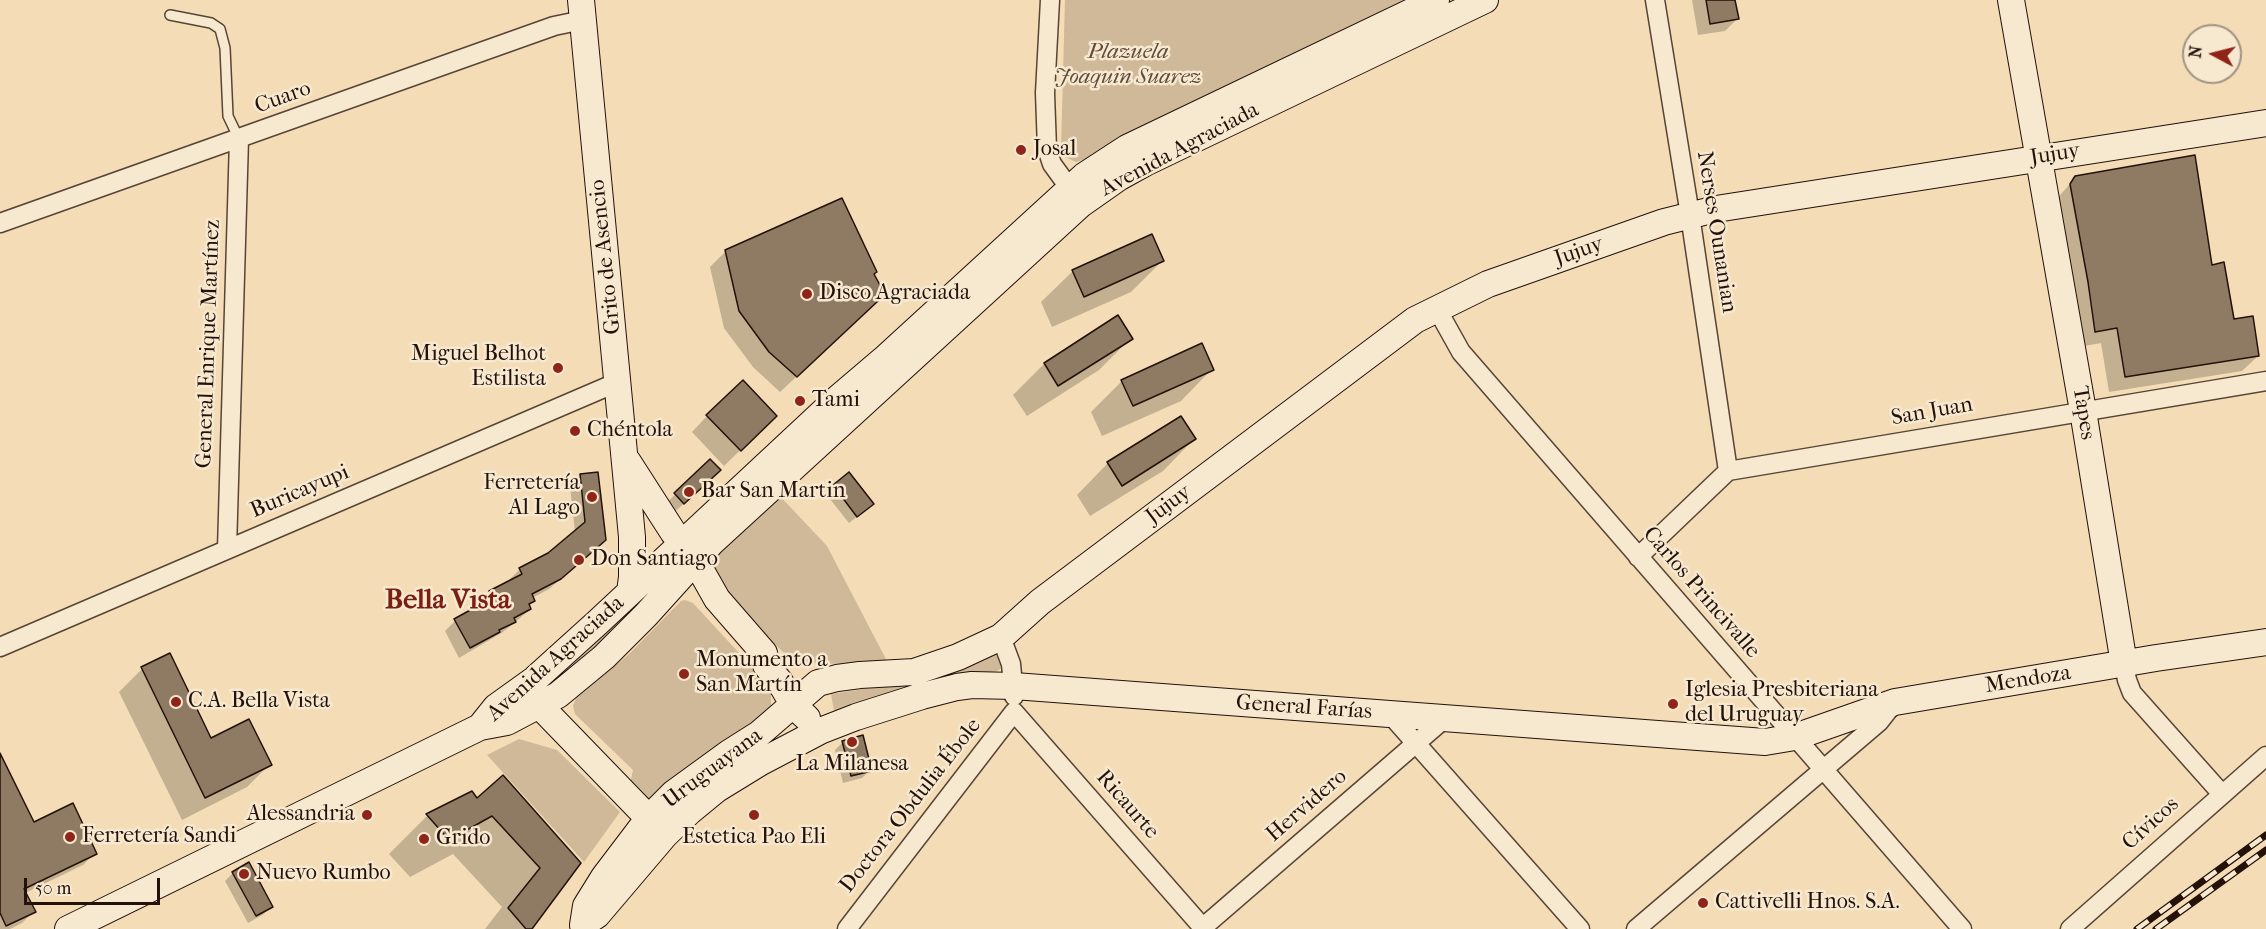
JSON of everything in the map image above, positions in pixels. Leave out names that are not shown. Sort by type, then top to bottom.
[{"type":"street","points":[[1050,0],[1045,93],[1047,148],[1052,164],[1076,196]]},
{"type":"street","name":"Avenida Agraciada","points":[[480,727],[496,707],[535,679],[630,592],[719,535],[1076,196],[1099,165],[1127,148],[1436,0]]},
{"type":"street","name":"Avenida Agraciada","points":[[1076,196],[1118,178],[1485,0]]},
{"type":"street","name":"Nerses Ounanian","points":[[1655,0],[1728,471]]},
{"type":"street","name":"Tapes","points":[[2011,0],[2083,411],[2127,680],[2132,693],[2221,793]]},
{"type":"street","name":"Cuaro","points":[[0,223],[554,26],[582,10]]},
{"type":"street","name":"Grito de Asencio","points":[[582,10],[626,459],[633,561],[630,592]]},
{"type":"street","name":"Jujuy","points":[[818,683],[860,675],[914,672],[958,657],[1001,637],[1040,602],[1402,329],[1415,320],[1488,284],[1664,222],[1716,209],[2266,123]]},
{"type":"street","name":"General Enrique Martínez","points":[[227,549],[239,139]]},
{"type":"street","name":"Carlos Princivalle","points":[[1437,309],[1461,352],[1962,929]]},
{"type":"street","name":"San Juan","points":[[1728,471],[2266,381]]},
{"type":"street","name":"Buricayupi","points":[[0,646],[618,382]]},
{"type":"street","points":[[626,459],[663,517],[681,560]]},
{"type":"street","points":[[1638,557],[1728,471]]},
{"type":"street","points":[[630,514],[639,529],[681,560],[717,599],[764,653],[766,665],[780,682],[794,706],[819,731]]},
{"type":"street","name":"Avenida Agraciada","points":[[68,929],[480,727],[507,722],[558,695],[604,657],[681,560]]},
{"type":"street","points":[[1001,637],[1011,664],[1014,712]]},
{"type":"street","name":"Mendoza","points":[[1795,737],[1895,702],[2266,642]]},
{"type":"street","points":[[764,653],[774,656],[788,668],[818,683],[824,708],[819,731]]},
{"type":"street","name":"Uruguayana","points":[[581,927],[597,915],[657,827],[674,793],[759,734],[818,683]]},
{"type":"street","name":"General Farías","points":[[819,731],[856,717],[942,691],[972,685],[1014,686],[1742,741],[1765,742],[1795,737]]},
{"type":"street","points":[[1636,929],[1879,722],[1895,702]]},
{"type":"street","points":[[539,705],[657,827]]},
{"type":"street","name":"Ricaurte","points":[[1014,712],[1203,928]]},
{"type":"street","name":"Doctora Obdulia Ébole","points":[[847,929],[1014,712]]},
{"type":"street","points":[[1390,714],[1580,929]]},
{"type":"street","name":"Hervidero","points":[[1203,928],[1444,719]]},
{"type":"street","name":"Uruguayana","points":[[657,827],[689,812],[717,789],[819,731]]},
{"type":"street","name":"Cívicos","points":[[2070,929],[2221,793],[2266,756]]},
{"type":"lane","points":[[170,15],[211,22],[220,29],[225,48],[228,116],[239,139]]},
{"type":"green space","name":"Plazuela Joaquin Suarez","points":[[1065,0],[1414,0],[1093,157],[1076,162],[1063,156],[1061,149]]},
{"type":"green space","points":[[778,494],[827,546],[889,665],[803,663],[792,660],[759,630],[720,583],[713,564],[717,553]]},
{"type":"green space","points":[[664,576],[666,579],[562,680],[536,690]]},
{"type":"green space","points":[[681,601],[693,603],[763,679],[771,692],[771,708],[767,715],[651,801],[630,784],[633,770],[575,714],[573,706],[576,698],[629,654]]},
{"type":"green space","points":[[995,652],[1001,666],[994,673],[835,713],[834,711],[831,694],[891,685]]},
{"type":"green space","points":[[519,739],[557,750],[620,812],[584,862],[487,755]]},
{"type":"building","points":[[1706,0],[1735,0],[1739,19],[1710,24]]},
{"type":"building","points":[[2195,155],[2212,265],[2224,262],[2234,319],[2253,316],[2259,356],[2125,377],[2117,328],[2095,332],[2070,184],[2075,176]]},
{"type":"building","name":"Disco Agraciada","points":[[842,198],[877,272],[874,274],[881,287],[878,301],[797,377],[769,352],[739,311],[725,250]]},
{"type":"building","points":[[1152,234],[1164,261],[1084,297],[1072,270]]},
{"type":"building","points":[[1118,315],[1133,339],[1058,386],[1044,363]]},
{"type":"building","points":[[1202,343],[1214,370],[1133,406],[1121,380]]},
{"type":"building","points":[[743,380],[777,416],[741,451],[706,415]]},
{"type":"building","points":[[1181,416],[1196,439],[1122,486],[1107,462]]},
{"type":"building","points":[[710,459],[721,470],[684,504],[674,493]]},
{"type":"building","points":[[598,472],[606,540],[561,579],[532,594],[535,601],[529,604],[531,609],[514,618],[516,622],[470,648],[454,619],[492,598],[489,591],[522,574],[519,568],[548,553],[585,522],[580,474]]},
{"type":"building","points":[[849,472],[874,504],[857,517],[833,485]]},
{"type":"building","name":"C.A. Bella Vista","points":[[170,653],[211,738],[249,719],[272,765],[205,798],[141,667]]},
{"type":"building","points":[[863,735],[872,771],[851,776],[842,741]]},
{"type":"building","points":[[0,753],[34,822],[73,803],[97,854],[24,889],[36,912],[6,926],[0,913]]},
{"type":"building","points":[[503,775],[581,863],[532,929],[526,929],[508,908],[540,868],[492,816],[449,840],[426,814],[472,791],[477,798]]},
{"type":"building","points":[[249,862],[273,907],[256,916],[232,872]]},
{"type":"railway","points":[[2137,929],[2266,835]]},
{"type":"railway","points":[[2156,929],[2266,850]]},
{"type":"place","name":"Josal","points":[[1021,150]]},
{"type":"place","name":"Disco Agraciada","points":[[807,294]]},
{"type":"place","name":"Miguel Belhot Estilista","points":[[558,368]]},
{"type":"place","name":"Tami","points":[[800,401]]},
{"type":"place","name":"Chéntola","points":[[575,431]]},
{"type":"place","name":"Bar San Martin","points":[[689,492]]},
{"type":"place","name":"Ferretería Al Lago","points":[[592,497]]},
{"type":"place","name":"Don Santiago","points":[[579,560]]},
{"type":"place","name":"Monumento a San Martín","points":[[684,674]]},
{"type":"place","name":"C.A. Bella Vista","points":[[176,702]]},
{"type":"place","name":"Iglesia Presbiteriana del Uruguay","points":[[1673,704]]},
{"type":"place","name":"La Milanesa","points":[[852,742]]},
{"type":"place","name":"Alessandria","points":[[367,815]]},
{"type":"place","name":"Estetica Pao Eli","points":[[754,815]]},
{"type":"place","name":"Ferretería Sandi","points":[[70,837]]},
{"type":"place","name":"Grido","points":[[424,839]]},
{"type":"place","name":"Nuevo Rumbo","points":[[244,874]]},
{"type":"place","name":"Cattivelli Hnos. S.A.","points":[[1703,903]]},
{"type":"district","name":"Bella Vista","points":[[448,601]]}]
